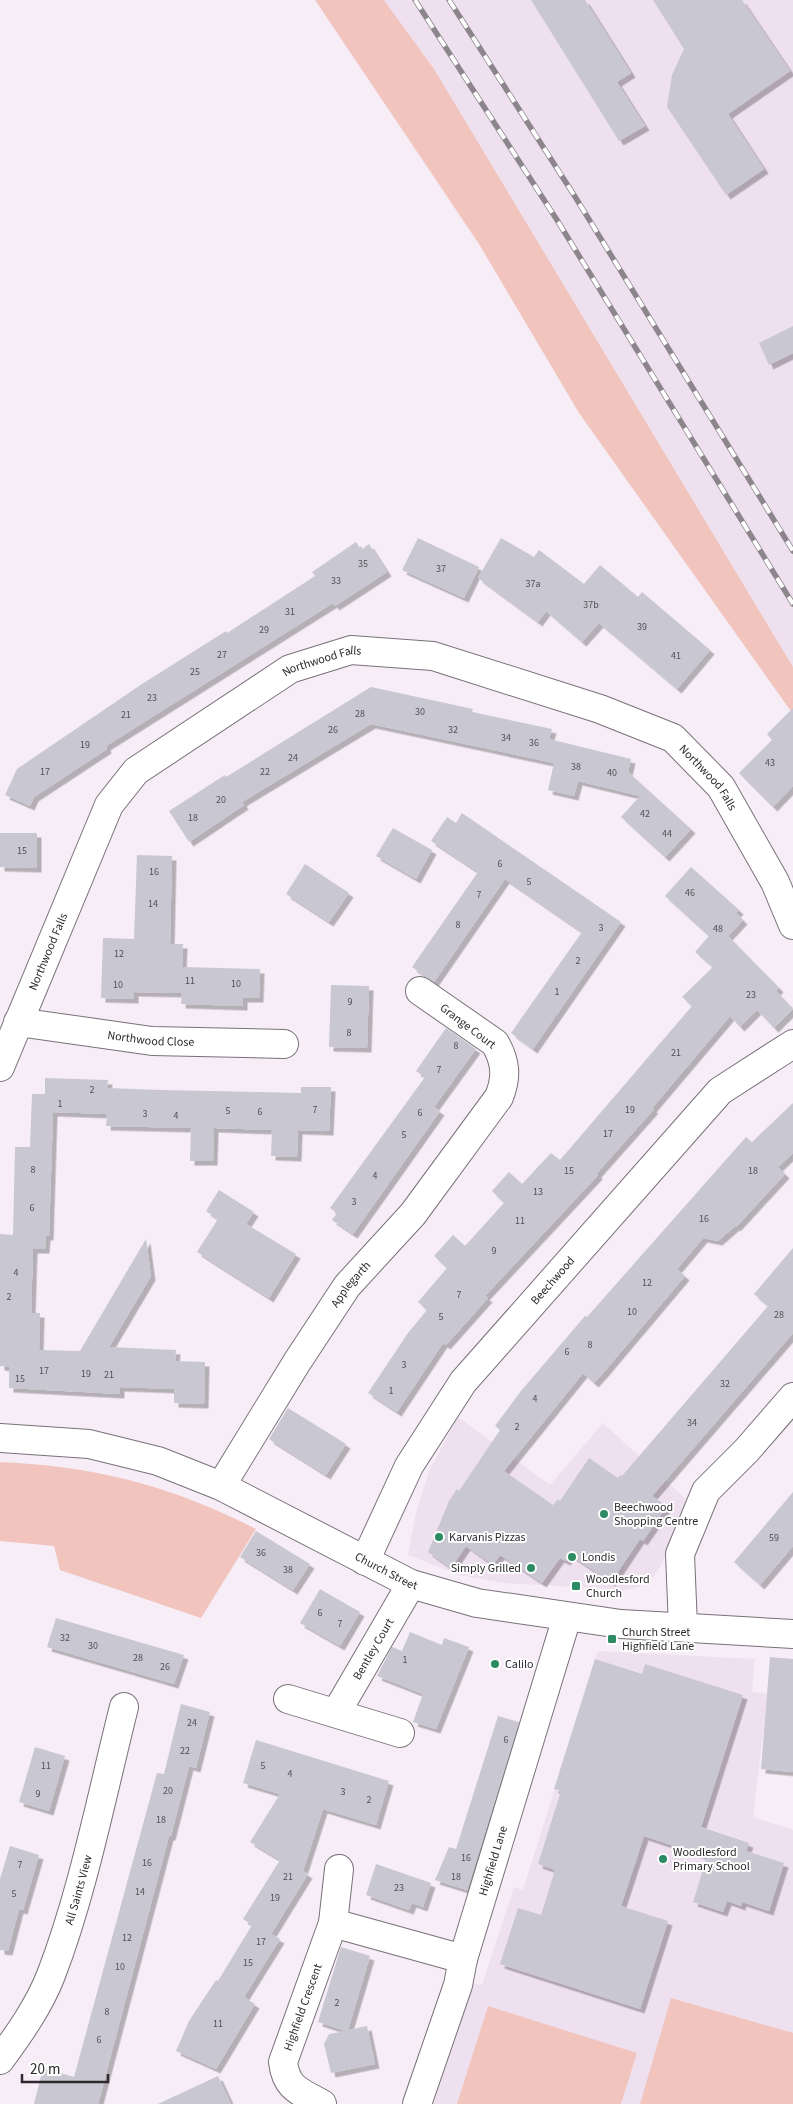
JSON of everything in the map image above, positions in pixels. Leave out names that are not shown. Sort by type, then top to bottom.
[{"type":"street","name":"Northwood Falls","points":[[0,1067],[109,805],[136,771],[290,669],[352,650],[433,656],[600,709],[673,738],[721,786],[775,882],[793,925]]},
{"type":"street","name":"Grange Court","points":[[420,990],[495,1043],[502,1055],[506,1069],[499,1097]]},
{"type":"street","name":"Northwood Close","points":[[18,1022],[152,1041],[284,1044]]},
{"type":"street","name":"Beechwood","points":[[366,1561],[409,1466],[462,1382],[720,1091],[793,1044]]},
{"type":"street","name":"Applegarth","points":[[221,1486],[296,1362],[347,1286],[413,1214],[499,1097]]},
{"type":"street","points":[[683,1628],[680,1554],[706,1491],[747,1450],[793,1397]]},
{"type":"street","name":"Church Street","points":[[0,1438],[89,1444],[158,1461],[221,1486],[411,1584],[476,1603],[567,1617],[683,1628],[793,1634]]},
{"type":"street","name":"Bentley Court","points":[[336,1714],[411,1584]]},
{"type":"street","name":"Highfield Lane","points":[[417,2104],[458,1985],[463,1959],[567,1617]]},
{"type":"street","points":[[288,1699],[400,1733]]},
{"type":"street","name":"All Saints View","points":[[0,2060],[26,2023],[50,1977],[89,1845],[124,1707]]},
{"type":"street","name":"Highfield Crescent","points":[[322,2104],[292,2087],[284,2075],[283,2062],[333,1922],[339,1869]]},
{"type":"street","points":[[333,1922],[463,1959]]},
{"type":"shaded area","points":[[315,0],[384,0],[434,69],[793,667],[793,714],[579,413],[479,244]]},
{"type":"shaded area","points":[[384,0],[793,0],[793,667],[434,69]]},
{"type":"shaded area","points":[[458,1417],[550,1485],[603,1423],[688,1501],[662,1564],[654,1576],[639,1587],[624,1590],[504,1583],[459,1575],[408,1555],[416,1513],[429,1471]]},
{"type":"shaded area","points":[[0,1462],[68,1468],[132,1481],[194,1501],[256,1529],[201,1618],[60,1570],[54,1546],[0,1541]]},
{"type":"shaded area","name":"Woodlesford Primary School","points":[[598,1651],[755,1659],[752,1692],[768,1694],[753,1817],[793,1830],[793,2104],[432,2104],[468,1983],[482,1985],[514,1887],[523,1890]]},
{"type":"shaded area","points":[[671,1998],[793,2033],[793,2104],[640,2104]]},
{"type":"shaded area","points":[[488,2006],[637,2053],[621,2104],[457,2104]]},
{"type":"building","points":[[531,0],[585,0],[631,73],[617,82],[645,126],[619,141]]},
{"type":"building","points":[[653,0],[742,0],[790,71],[728,114],[764,169],[726,195],[667,107],[672,75],[684,49]]},
{"type":"building","points":[[793,326],[793,353],[769,365],[759,343]]},
{"type":"building","points":[[418,538],[479,567],[464,598],[402,570]]},
{"type":"building","points":[[501,538],[534,557],[539,550],[584,584],[600,565],[638,597],[642,592],[710,650],[677,689],[599,623],[582,642],[546,611],[538,622],[478,578]]},
{"type":"building","points":[[356,542],[361,550],[369,544],[387,572],[335,606],[333,603],[106,746],[107,749],[34,797],[30,806],[5,795],[17,769],[142,684],[226,631],[227,633],[315,576],[312,572]]},
{"type":"building","points":[[371,687],[473,709],[472,712],[552,729],[549,739],[631,759],[628,772],[691,829],[665,857],[621,817],[640,796],[578,781],[574,796],[548,790],[554,763],[371,724],[242,802],[244,805],[189,842],[169,811]]},
{"type":"building","points":[[793,708],[793,786],[773,807],[739,773],[772,740],[767,734]]},
{"type":"building","points":[[462,813],[621,922],[533,1049],[511,1033],[582,932],[505,879],[434,982],[412,967],[478,872],[431,841],[447,817],[456,823]]},
{"type":"building","points":[[393,828],[432,850],[416,879],[376,856]]},
{"type":"building","points":[[0,833],[37,833],[37,868],[0,867]]},
{"type":"building","points":[[137,855],[172,856],[170,944],[183,944],[182,967],[260,969],[259,998],[243,998],[243,1006],[181,1004],[182,993],[134,992],[134,999],[101,998],[103,938],[134,939]]},
{"type":"building","points":[[305,864],[349,893],[329,922],[286,894]]},
{"type":"building","points":[[691,867],[739,910],[736,913],[743,920],[728,936],[779,988],[776,991],[793,1009],[774,1028],[757,1010],[740,1027],[730,1016],[652,1108],[654,1109],[597,1173],[598,1175],[485,1296],[488,1298],[446,1345],[443,1343],[397,1412],[368,1393],[408,1333],[427,1310],[418,1302],[447,1268],[434,1256],[453,1235],[465,1246],[504,1203],[492,1191],[509,1172],[522,1184],[551,1153],[560,1160],[692,1006],[682,997],[713,967],[695,952],[709,936],[665,896]]},
{"type":"building","points":[[331,985],[369,986],[367,1048],[329,1047]]},
{"type":"building","points":[[446,1028],[476,1049],[434,1107],[440,1111],[353,1234],[332,1220],[337,1213],[330,1208],[425,1077],[416,1071]]},
{"type":"building","points":[[45,1078],[108,1080],[107,1088],[161,1090],[301,1093],[301,1087],[331,1087],[329,1131],[298,1130],[297,1157],[271,1156],[272,1130],[214,1128],[213,1161],[190,1161],[191,1128],[106,1126],[107,1114],[53,1112],[49,1236],[46,1236],[45,1249],[33,1249],[31,1313],[40,1313],[39,1350],[80,1351],[146,1239],[151,1276],[109,1347],[176,1350],[175,1361],[205,1362],[204,1404],[174,1403],[174,1389],[120,1387],[120,1394],[9,1388],[9,1367],[0,1366],[0,1234],[13,1235],[15,1147],[30,1147],[32,1094],[45,1094]]},
{"type":"building","points":[[793,1103],[793,1153],[778,1167],[785,1174],[736,1227],[718,1241],[703,1238],[677,1269],[685,1276],[604,1372],[594,1383],[583,1373],[504,1471],[553,1505],[558,1499],[560,1501],[589,1458],[618,1478],[620,1475],[622,1476],[768,1306],[754,1294],[793,1248],[793,1333],[652,1496],[667,1506],[643,1541],[640,1539],[611,1582],[570,1555],[566,1561],[560,1558],[542,1583],[500,1555],[493,1565],[466,1546],[451,1568],[428,1552],[449,1501],[457,1489],[459,1491],[500,1430],[495,1426],[521,1391],[585,1316],[587,1317],[746,1137],[752,1142]]},
{"type":"building","points":[[219,1190],[254,1212],[246,1224],[296,1254],[269,1298],[197,1252],[218,1219],[206,1211]]},
{"type":"building","points":[[288,1408],[346,1444],[326,1475],[269,1439]]},
{"type":"building","points":[[793,1492],[793,1546],[760,1585],[734,1562]]},
{"type":"building","points":[[256,1531],[310,1564],[293,1590],[240,1557]]},
{"type":"building","points":[[320,1589],[360,1612],[340,1646],[300,1623]]},
{"type":"building","points":[[56,1618],[184,1655],[174,1684],[47,1647]]},
{"type":"building","points":[[410,1632],[442,1645],[444,1638],[469,1647],[436,1729],[413,1722],[423,1694],[377,1676],[392,1647],[402,1651]]},
{"type":"building","points":[[770,1657],[793,1659],[793,1772],[761,1769]]},
{"type":"building","points":[[595,1659],[642,1674],[645,1664],[743,1695],[701,1827],[749,1843],[746,1851],[784,1863],[769,1911],[742,1902],[741,1906],[727,1901],[723,1912],[693,1902],[707,1857],[644,1836],[621,1906],[668,1921],[640,2009],[500,1964],[518,1908],[541,1915],[555,1870],[538,1864],[561,1791],[554,1789]]},
{"type":"building","points":[[181,1704],[210,1712],[196,1768],[189,1766],[171,1836],[169,1836],[98,2104],[34,2104],[43,2068],[74,2077],[157,1773],[164,1774]]},
{"type":"building","points":[[498,1716],[519,1722],[467,1890],[435,1880],[449,1847],[456,1849]]},
{"type":"building","points":[[256,1740],[389,1781],[376,1825],[323,1809],[303,1871],[308,1874],[271,1934],[280,1939],[244,1997],[255,2004],[216,2069],[176,2051],[189,2021],[216,1980],[218,1981],[252,1925],[243,1919],[280,1860],[250,1842],[280,1794],[243,1783]]},
{"type":"building","points":[[35,1747],[65,1756],[49,1811],[19,1802]]},
{"type":"building","points":[[10,1846],[39,1855],[23,1910],[19,1909],[8,1951],[0,1950],[0,1879]]},
{"type":"building","points":[[376,1864],[431,1883],[423,1907],[412,1903],[409,1910],[366,1895]]},
{"type":"building","points":[[341,1947],[370,1956],[348,2030],[367,2026],[375,2064],[331,2073],[324,2044],[329,2034],[346,2031],[318,2022]]},
{"type":"building","points":[[218,2076],[231,2104],[158,2104]]},
{"type":"railway","points":[[415,0],[557,220],[793,604]]},
{"type":"railway","points":[[449,0],[574,195],[793,551]]},
{"type":"place","name":"Beechwood Shopping Centre","points":[[604,1514]]},
{"type":"place","name":"Karvanis Pizzas","points":[[439,1537]]},
{"type":"place","name":"Londis","points":[[572,1557]]},
{"type":"place","name":"Simply Grilled","points":[[531,1568]]},
{"type":"place","name":"Woodlesford Church","points":[[576,1586]]},
{"type":"place","name":"Church Street Highfield Lane","points":[[612,1639]]},
{"type":"place","name":"Calilo","points":[[495,1664]]},
{"type":"place","name":"Woodlesford Primary School","points":[[663,1859]]}]
